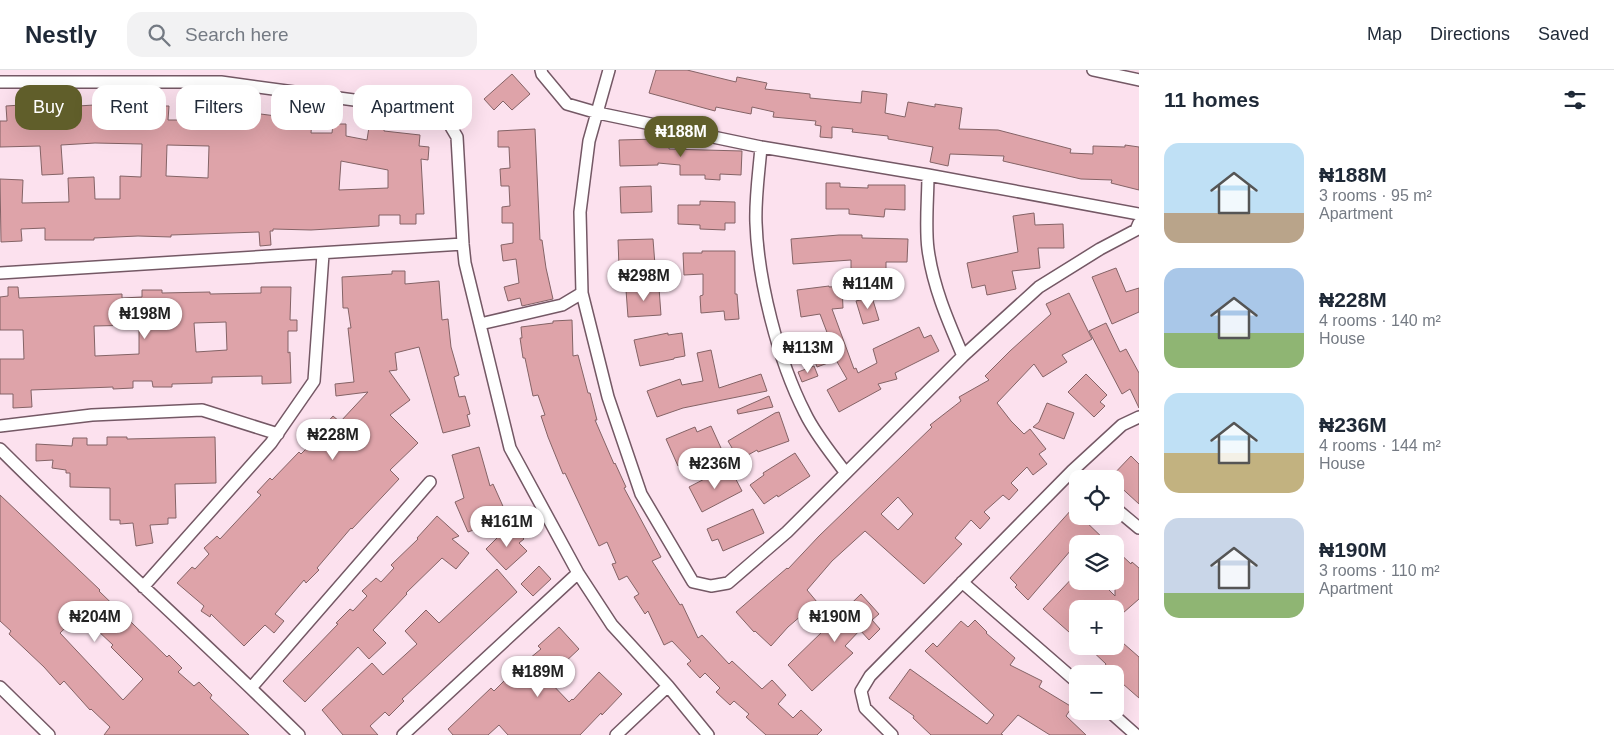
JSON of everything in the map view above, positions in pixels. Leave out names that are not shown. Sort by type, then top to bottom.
[{"type":"street","points":[[541,70],[542,74],[567,104],[598,114],[761,147],[928,175],[1139,214]]},
{"type":"street","points":[[609,70],[589,141],[580,212],[582,293],[608,397],[641,494],[693,582],[711,586],[728,583],[787,532],[963,356],[1039,287],[1100,249],[1136,230],[1139,223]]},
{"type":"street","points":[[1093,70],[1139,80]]},
{"type":"street","points":[[0,82],[221,82],[428,110],[447,120],[457,137],[465,263],[510,448],[578,573],[612,625],[668,686],[708,735]]},
{"type":"street","points":[[761,147],[756,220],[758,258],[770,316],[787,370],[805,413],[826,448],[845,472]]},
{"type":"street","points":[[928,175],[928,247],[932,272],[942,308],[963,356]]},
{"type":"street","points":[[0,273],[463,244]]},
{"type":"street","points":[[143,587],[271,443],[314,381],[323,254]]},
{"type":"street","points":[[480,324],[562,305],[582,293]]},
{"type":"street","points":[[0,426],[92,415],[202,410],[278,434]]},
{"type":"street","points":[[1081,470],[1122,425],[1139,417]]},
{"type":"street","points":[[0,450],[58,508],[299,735]]},
{"type":"street","points":[[251,688],[430,482]]},
{"type":"street","points":[[892,735],[865,708],[861,691],[870,676],[962,582],[1069,482]]},
{"type":"street","points":[[1124,516],[1139,528]]},
{"type":"street","points":[[403,735],[578,573]]},
{"type":"street","points":[[962,582],[1069,675]]},
{"type":"street","points":[[616,735],[668,686]]},
{"type":"street","points":[[0,687],[49,735]]},
{"type":"street","points":[[1119,720],[1136,735]]},
{"type":"building","points":[[656,70],[687,70],[736,82],[737,77],[767,83],[765,89],[810,94],[810,98],[861,103],[862,91],[887,94],[885,113],[905,117],[908,102],[935,107],[935,104],[962,108],[959,129],[998,130],[1071,149],[1070,153],[1093,154],[1093,146],[1125,147],[1125,145],[1139,147],[1139,190],[1111,183],[1112,180],[1081,179],[1003,161],[1004,156],[950,154],[948,166],[930,162],[933,147],[888,139],[888,136],[852,132],[853,129],[832,127],[832,138],[820,137],[821,126],[815,125],[816,121],[773,117],[774,112],[752,107],[751,114],[716,107],[715,111],[649,93]]},
{"type":"building","points":[[512,74],[530,94],[512,110],[503,101],[494,110],[484,99]]},
{"type":"building","points":[[15,105],[15,130],[82,130],[82,106],[92,105],[92,130],[166,130],[166,106],[169,106],[168,120],[176,120],[176,130],[261,130],[261,114],[271,115],[271,130],[311,130],[311,133],[332,133],[332,130],[343,130],[343,124],[346,124],[346,136],[367,140],[369,130],[420,135],[419,146],[429,147],[428,160],[421,159],[424,214],[416,214],[416,224],[400,224],[400,215],[379,215],[379,226],[311,230],[273,229],[273,231],[270,231],[271,245],[260,246],[259,232],[171,235],[171,237],[94,238],[94,240],[45,240],[45,228],[21,229],[22,241],[1,242],[0,179],[23,180],[22,203],[69,202],[68,178],[94,177],[95,199],[120,199],[120,176],[141,177],[142,144],[95,143],[61,145],[63,174],[42,175],[40,146],[0,147],[0,121],[7,121],[6,106]],"holes":[[[167,145],[209,146],[208,178],[166,176]],[[341,161],[388,170],[388,188],[339,190]]]},
{"type":"building","points":[[535,129],[540,240],[542,240],[553,299],[522,306],[520,298],[508,301],[504,287],[519,283],[516,259],[503,261],[501,245],[513,243],[513,223],[502,223],[502,207],[510,206],[509,186],[501,186],[500,169],[510,168],[509,147],[498,147],[498,131]]},
{"type":"building","points":[[657,139],[657,143],[669,144],[669,149],[742,151],[741,175],[720,174],[720,180],[705,179],[705,175],[680,175],[680,165],[658,163],[658,165],[620,166],[619,140]]},
{"type":"building","points":[[826,183],[840,183],[840,187],[868,188],[868,185],[905,185],[905,210],[885,209],[884,217],[849,214],[849,209],[826,209]]},
{"type":"building","points":[[651,186],[652,212],[621,213],[620,187]]},
{"type":"building","points":[[700,201],[735,202],[735,223],[725,223],[725,230],[700,229],[700,225],[678,224],[678,205],[700,205]]},
{"type":"building","points":[[1034,213],[1035,225],[1063,224],[1064,248],[1038,248],[1040,268],[1012,271],[1016,289],[987,295],[985,285],[972,288],[967,263],[1018,252],[1013,216]]},
{"type":"building","points":[[862,235],[862,238],[908,239],[907,262],[886,262],[886,270],[851,269],[851,260],[793,264],[791,239]]},
{"type":"building","points":[[653,239],[655,265],[619,267],[618,240]]},
{"type":"building","points":[[702,251],[735,251],[735,294],[737,294],[739,319],[725,320],[724,311],[701,313],[700,296],[703,295],[703,274],[684,275],[683,253],[702,253]]},
{"type":"building","points":[[1116,268],[1126,292],[1139,288],[1139,312],[1112,324],[1092,277]]},
{"type":"building","points":[[392,271],[405,271],[405,284],[439,281],[442,320],[448,319],[451,347],[459,375],[454,377],[459,397],[465,396],[470,414],[467,415],[470,426],[443,433],[419,347],[395,353],[397,370],[389,371],[410,400],[390,415],[418,443],[390,470],[399,479],[351,528],[317,568],[319,570],[306,583],[304,580],[275,614],[284,621],[274,633],[265,625],[244,646],[211,614],[210,617],[201,611],[204,606],[177,583],[192,567],[195,569],[209,554],[204,548],[217,536],[220,539],[261,495],[257,492],[270,478],[272,480],[299,452],[301,454],[315,440],[313,438],[333,416],[340,422],[368,392],[336,396],[335,384],[354,382],[348,328],[351,328],[348,308],[343,308],[342,277],[392,274]]},
{"type":"building","points":[[842,286],[843,308],[832,309],[854,369],[856,368],[858,373],[877,363],[873,349],[919,327],[924,338],[931,335],[939,351],[895,373],[897,379],[878,384],[881,389],[839,412],[827,390],[847,379],[836,360],[817,367],[808,343],[828,335],[820,314],[801,317],[797,290]]},
{"type":"building","points":[[8,287],[18,287],[19,298],[122,294],[122,298],[142,297],[142,290],[162,290],[162,293],[261,293],[261,287],[291,287],[290,320],[297,320],[297,331],[288,331],[291,383],[262,384],[262,376],[212,377],[212,383],[172,384],[172,387],[153,387],[152,381],[133,381],[133,388],[31,390],[32,407],[13,408],[13,394],[0,394],[0,359],[24,359],[23,330],[0,330],[0,297],[8,296]],"holes":[[[226,322],[227,350],[196,352],[194,323]],[[139,325],[139,354],[95,356],[94,326]]]},
{"type":"building","points":[[659,288],[661,315],[628,317],[626,290]]},
{"type":"building","points":[[1069,293],[1092,339],[1062,355],[1067,362],[1043,377],[1034,364],[997,403],[1024,434],[1030,429],[1046,449],[1039,454],[1047,464],[1033,475],[1027,467],[1011,483],[1018,490],[1009,500],[1003,495],[984,512],[990,518],[980,529],[971,520],[955,538],[962,544],[924,584],[865,531],[832,561],[807,590],[817,602],[788,627],[771,646],[754,632],[736,612],[788,569],[819,536],[932,427],[930,425],[961,401],[959,397],[989,380],[985,376],[1051,314],[1046,304]],"holes":[[[898,497],[913,514],[898,530],[881,514]]]},
{"type":"building","points":[[872,297],[879,320],[863,324],[856,301]]},
{"type":"building","points":[[572,320],[573,356],[578,355],[597,420],[595,420],[626,487],[624,488],[661,557],[652,561],[680,605],[682,604],[698,638],[702,635],[729,664],[732,661],[762,689],[772,680],[786,695],[778,704],[793,718],[801,710],[822,730],[817,735],[766,735],[746,717],[749,714],[734,701],[730,705],[716,692],[720,688],[705,673],[700,678],[687,664],[691,661],[672,641],[664,645],[648,611],[645,614],[634,597],[639,594],[627,576],[619,580],[612,564],[616,563],[607,542],[599,546],[565,473],[563,474],[541,416],[545,415],[538,395],[533,396],[525,358],[523,358],[520,338],[522,338],[521,327],[553,323],[553,321]]},
{"type":"building","points":[[1106,323],[1120,352],[1126,349],[1139,373],[1139,408],[1130,389],[1122,394],[1089,331]]},
{"type":"building","points":[[668,333],[668,335],[682,333],[685,356],[640,366],[634,340]]},
{"type":"building","points":[[711,350],[719,388],[761,374],[767,391],[683,408],[657,417],[647,391],[680,379],[682,385],[703,381],[697,353]]},
{"type":"building","points":[[814,366],[818,376],[802,382],[798,372]]},
{"type":"building","points":[[1086,374],[1107,395],[1100,402],[1105,406],[1094,417],[1068,392]]},
{"type":"building","points":[[769,396],[773,407],[738,414],[737,410]]},
{"type":"building","points":[[1047,403],[1074,413],[1064,439],[1033,427],[1039,422]]},
{"type":"building","points":[[779,412],[789,441],[758,452],[757,450],[739,460],[728,441]]},
{"type":"building","points":[[711,426],[721,448],[678,466],[666,439],[695,427],[697,432]]},
{"type":"building","points":[[107,437],[127,437],[127,439],[215,437],[216,483],[175,484],[176,518],[168,518],[168,524],[150,525],[153,543],[136,546],[133,523],[120,524],[120,520],[110,520],[110,488],[70,487],[70,473],[66,473],[66,470],[52,468],[53,460],[36,461],[36,444],[72,446],[73,438],[87,438],[87,445],[107,445]]},
{"type":"building","points":[[479,447],[490,486],[493,484],[506,513],[478,525],[479,528],[468,532],[455,502],[464,498],[452,455]]},
{"type":"building","points":[[795,453],[810,476],[764,504],[750,485],[764,475],[763,473]]},
{"type":"building","points":[[1131,456],[1139,464],[1139,504],[1124,490],[1124,470],[1118,470]]},
{"type":"building","points":[[731,470],[742,491],[702,512],[689,487],[716,473],[718,476]]},
{"type":"building","points":[[0,495],[167,657],[169,655],[182,668],[178,672],[194,686],[199,682],[212,695],[210,698],[249,735],[104,735],[110,727],[90,710],[64,681],[60,685],[9,634],[11,631],[0,621]],"holes":[[[80,614],[113,645],[111,647],[143,679],[123,700],[60,633]]]},
{"type":"building","points":[[753,509],[764,533],[723,551],[718,539],[712,541],[707,529]]},
{"type":"building","points":[[1069,512],[1069,525],[1089,525],[1100,535],[1069,535],[1069,552],[1028,600],[1015,587],[1017,585],[1010,578]]},
{"type":"building","points":[[437,516],[459,536],[452,539],[469,553],[456,569],[442,558],[406,593],[373,630],[386,643],[369,659],[358,647],[305,702],[283,681],[338,624],[336,623],[350,609],[353,611],[367,596],[362,591],[376,578],[381,582],[394,568],[391,565],[418,539]]},
{"type":"building","points":[[510,525],[524,539],[519,543],[527,551],[506,570],[486,549]]},
{"type":"building","points":[[1124,557],[1139,568],[1139,599],[1124,612],[1124,600],[1069,600],[1069,632],[1043,609],[1069,582],[1069,590],[1109,590],[1115,596],[1115,590],[1124,590]]},
{"type":"building","points":[[539,566],[551,579],[533,596],[521,584]]},
{"type":"building","points":[[497,569],[517,592],[402,699],[404,701],[389,716],[385,712],[370,726],[378,735],[343,735],[322,710],[372,663],[383,675],[417,644],[405,631],[426,610],[439,623]]},
{"type":"building","points":[[861,594],[879,614],[872,620],[880,629],[869,640],[860,630],[845,646],[853,653],[812,691],[788,665]]},
{"type":"building","points":[[975,620],[986,633],[1015,658],[1010,665],[1042,681],[1039,687],[1069,705],[1069,712],[1066,716],[1086,735],[1050,735],[1018,715],[1001,734],[1003,735],[931,735],[913,718],[914,716],[889,698],[910,669],[987,724],[994,715],[925,651],[933,643],[937,647],[961,621],[968,627]]},
{"type":"building","points":[[559,627],[579,649],[548,680],[569,702],[599,672],[622,694],[602,715],[601,713],[580,735],[508,735],[499,725],[488,735],[453,735],[448,729],[491,688],[494,691],[510,675],[506,670],[521,659],[524,663],[541,649],[538,646]]},
{"type":"building","points":[[1124,644],[1139,657],[1139,698],[1124,685],[1124,665],[1106,664],[1096,655],[1124,655]]}]
